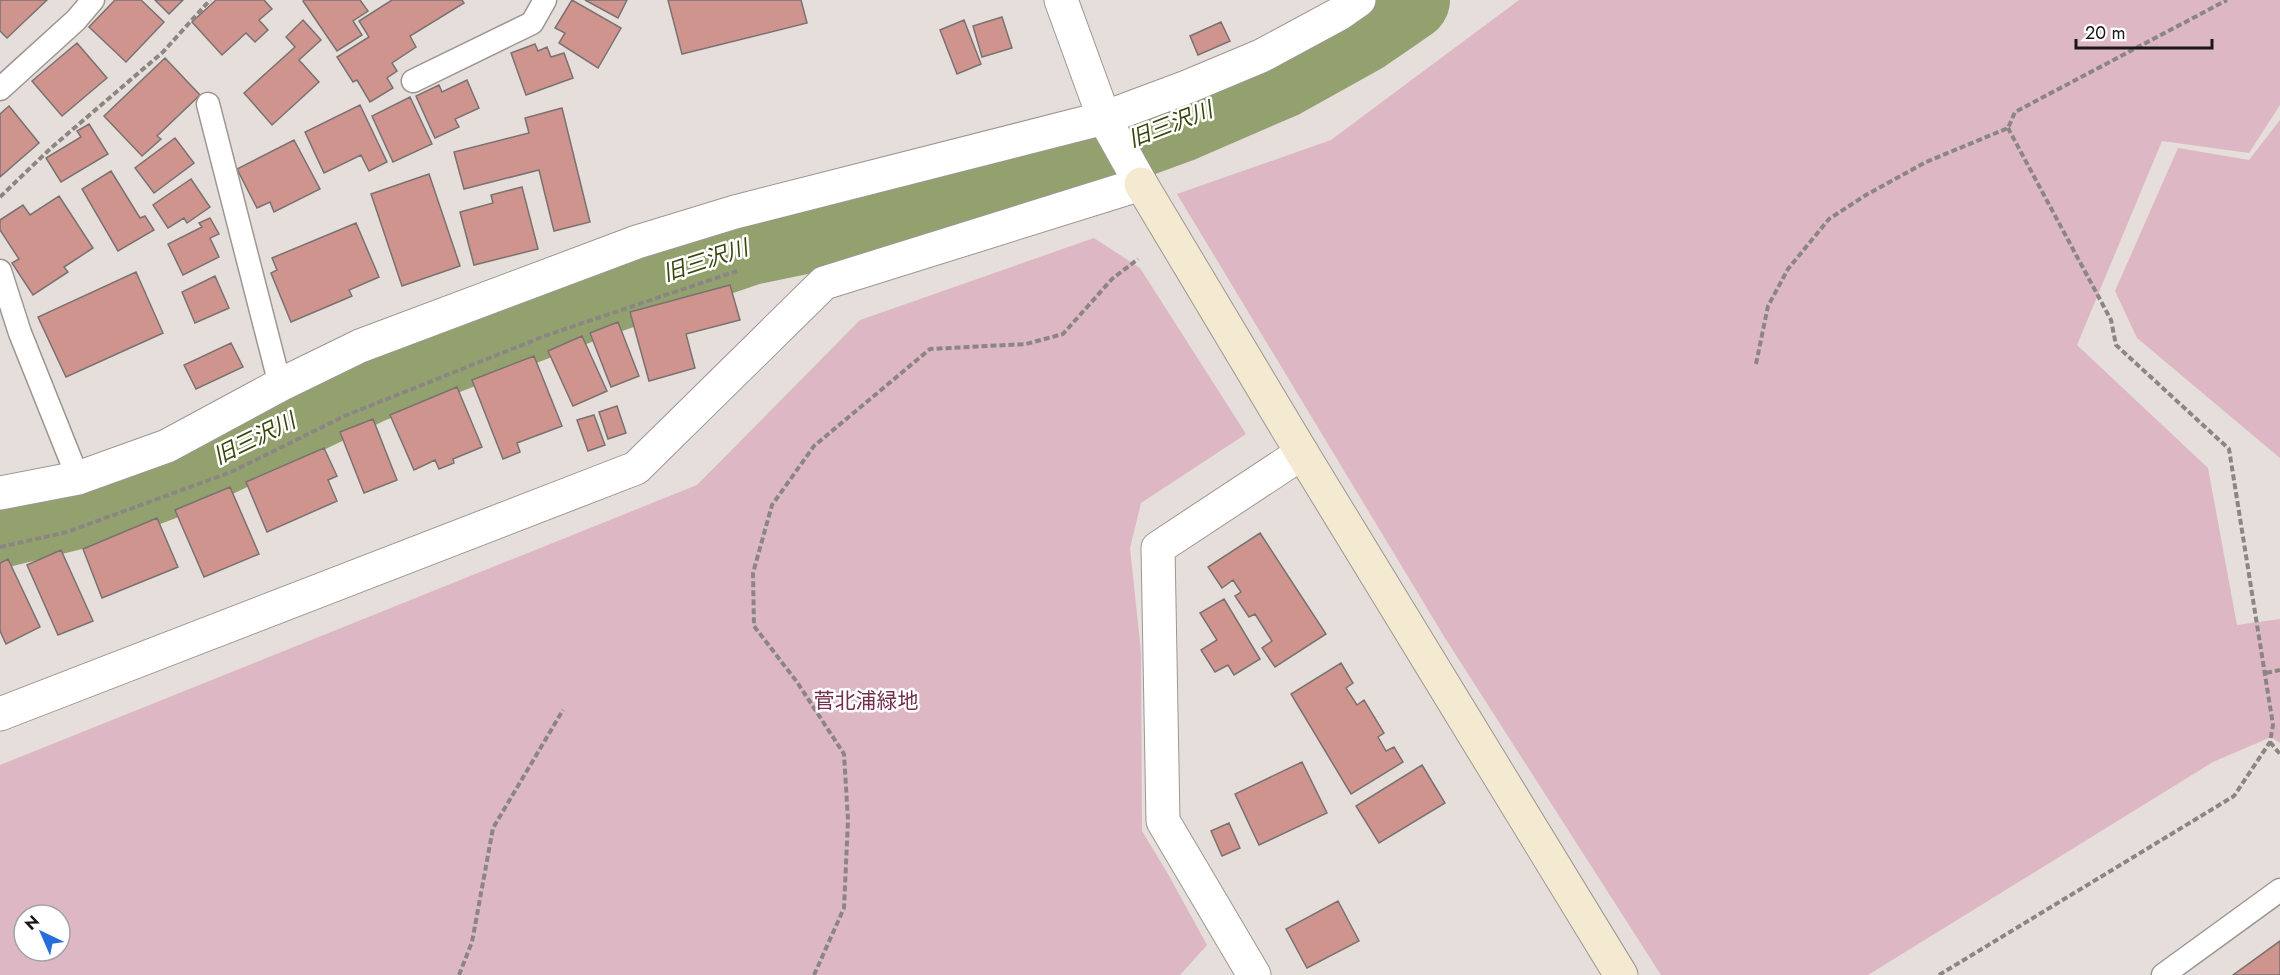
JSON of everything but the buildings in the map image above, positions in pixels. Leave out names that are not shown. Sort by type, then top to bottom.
[{"type":"street","points":[[1061,0],[1104,118],[1136,175],[1302,453],[1621,975]]},
{"type":"street","points":[[0,493],[78,478],[167,446],[280,385],[360,346],[637,242],[735,212],[1104,118],[1261,56],[1339,14],[1359,0]]},
{"type":"street","points":[[0,714],[636,468],[824,283],[1136,175]]},
{"type":"street","points":[[1254,975],[1163,820],[1158,548],[1302,453]]},
{"type":"lane","points":[[0,89],[76,20],[93,0]]},
{"type":"lane","points":[[413,81],[532,23],[545,0]]},
{"type":"lane","points":[[208,104],[280,385]]},
{"type":"lane","points":[[0,272],[20,333],[78,478]]},
{"type":"lane","points":[[2163,975],[2280,890]]},
{"type":"path","points":[[0,197],[51,148],[163,52],[210,0]]},
{"type":"path","points":[[1756,364],[1768,306],[1788,269],[1829,219],[1866,195],[1926,162],[2008,128],[2015,112],[2227,0]]},
{"type":"path","points":[[1939,975],[2234,796],[2270,742],[2273,725],[2229,449],[2116,345],[2111,320],[2008,128]]},
{"type":"path","points":[[814,975],[844,908],[848,820],[844,754],[797,682],[754,626],[753,573],[772,505],[814,446],[930,349],[1026,344],[1063,334],[1112,279],[1148,252],[1170,231]]},
{"type":"path","points":[[0,547],[67,532],[231,472],[348,415],[547,335],[737,271]]},
{"type":"path","points":[[2266,673],[2280,670]]},
{"type":"path","points":[[459,975],[472,942],[494,828],[563,710]]},
{"type":"path","points":[[2270,742],[2280,754]]},
{"type":"green space","points":[[1519,0],[2280,0],[2280,105],[2249,153],[2162,141],[2077,345],[2208,468],[2237,625],[2280,619],[2280,743],[2271,737],[2213,762],[1868,975],[1661,975],[1445,638],[1177,194],[1331,140]]},
{"type":"green space","points":[[2280,120],[2280,458],[2137,338],[2115,291],[2178,148],[2249,160]]},
{"type":"green space","name":"菅北浦緑地","points":[[1094,238],[1140,268],[1246,434],[1141,503],[1130,548],[1141,652],[1142,831],[1207,945],[1180,975],[0,975],[0,765],[697,485],[860,320]]},
{"type":"waterway","name":"旧三沢川","points":[[0,527],[102,502],[190,469],[368,383],[595,297],[750,244],[968,199],[1178,122],[1282,77],[1361,33],[1409,0]]}]
